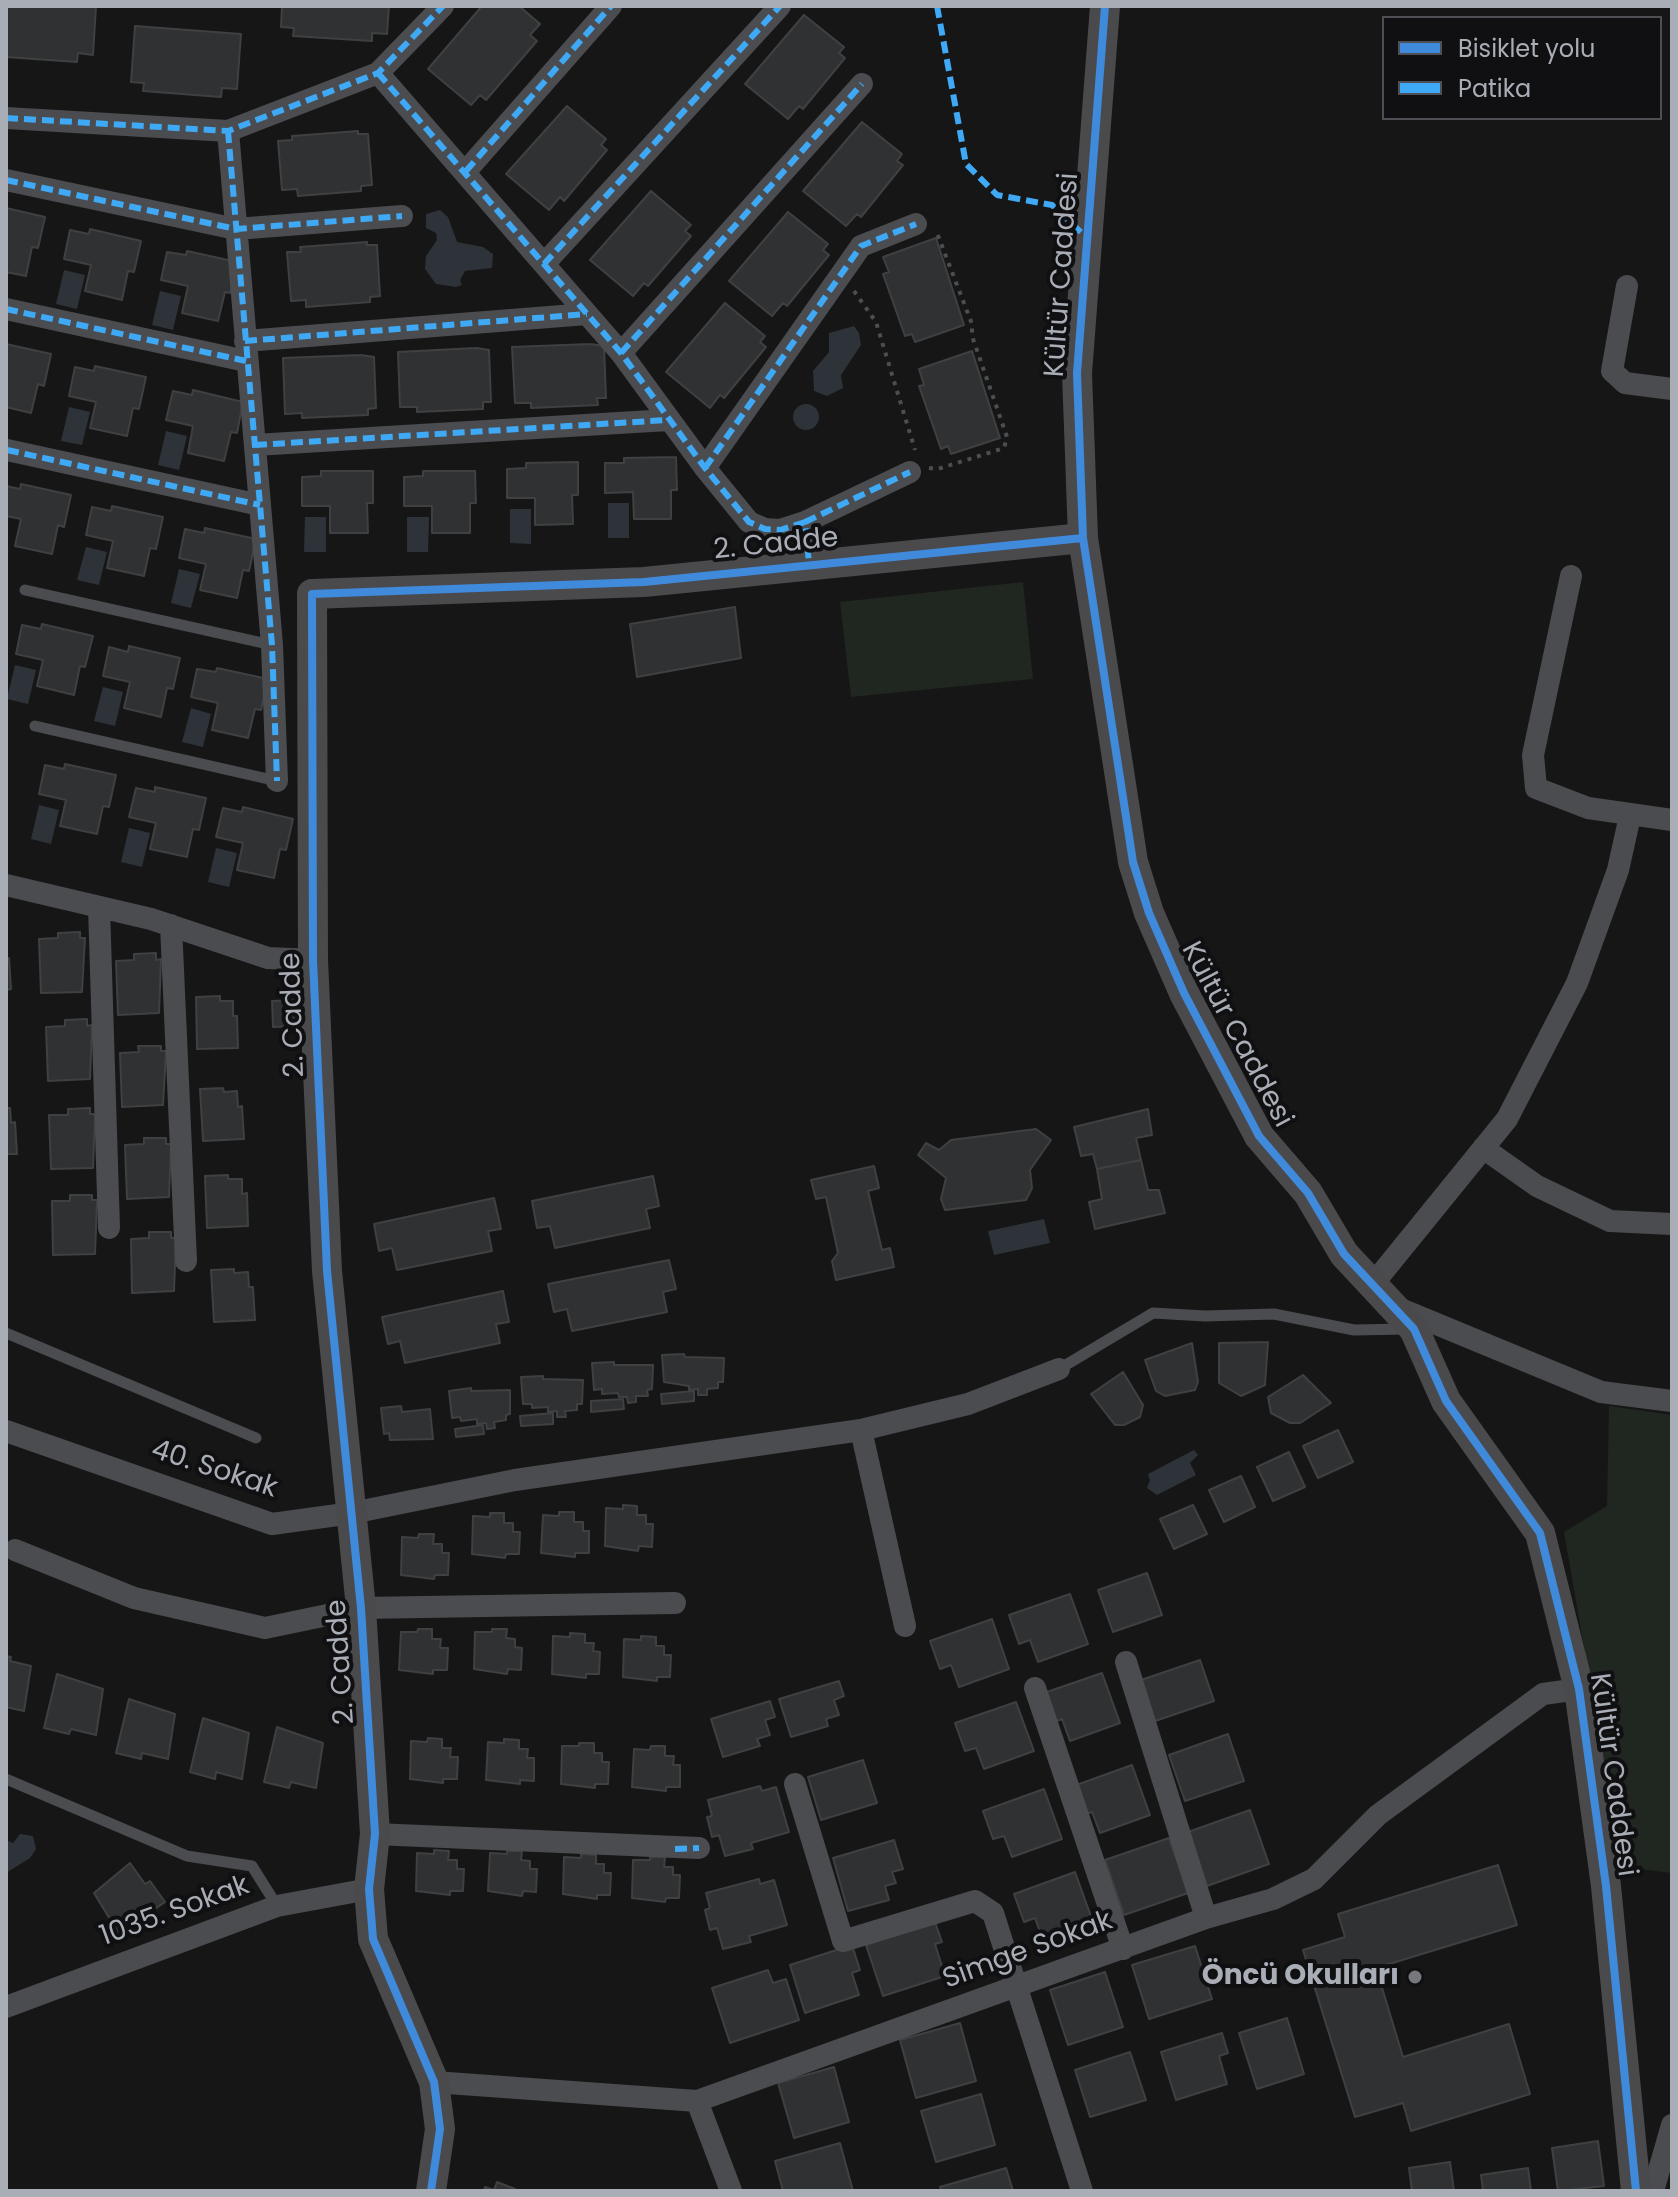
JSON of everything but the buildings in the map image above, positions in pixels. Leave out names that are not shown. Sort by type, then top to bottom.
[{"type":"street","points":[[6,118],[228,131],[378,73],[443,6]]},
{"type":"street","points":[[466,171],[611,6]]},
{"type":"street","points":[[544,264],[780,6]]},
{"type":"street","name":"Kültür Caddesi","points":[[1105,6],[1077,373],[1083,538],[1133,862],[1149,913],[1184,993],[1259,1136],[1308,1193],[1344,1254],[1414,1329],[1446,1401],[1540,1533],[1579,1689],[1606,1886],[1636,2191]]},
{"type":"street","points":[[378,73],[621,353],[668,420],[749,522],[765,529],[780,530],[805,522],[917,464]]},
{"type":"street","points":[[621,353],[862,84]]},
{"type":"street","points":[[228,131],[272,645],[277,781]]},
{"type":"street","points":[[6,180],[236,229],[402,216]]},
{"type":"street","points":[[705,468],[861,246],[916,224]]},
{"type":"street","points":[[1627,286],[1612,371],[1625,383],[1672,389]]},
{"type":"street","points":[[6,309],[246,351],[587,314]]},
{"type":"street","points":[[255,445],[668,420]]},
{"type":"street","points":[[7,450],[260,505]]},
{"type":"street","points":[[805,522],[809,563]]},
{"type":"street","name":"2. Cadde","points":[[431,2191],[440,2129],[434,2082],[373,1939],[369,1889],[375,1834],[361,1608],[327,1271],[313,960],[312,594],[644,582],[809,563],[1083,538]]},
{"type":"street","points":[[1571,576],[1533,755],[1536,788],[1588,808],[1672,820]]},
{"type":"street","points":[[1630,816],[1618,870],[1577,983],[1507,1119],[1483,1148],[1382,1294],[1601,1392],[1672,1401]]},
{"type":"street","points":[[6,885],[171,925],[268,958],[313,960]]},
{"type":"street","points":[[99,907],[109,1228]]},
{"type":"street","points":[[171,925],[186,1261]]},
{"type":"street","points":[[1483,1148],[1537,1186],[1610,1221],[1672,1224]]},
{"type":"street","name":"40. Sokak","points":[[6,1431],[272,1524],[352,1513],[515,1480],[861,1430],[968,1404],[1059,1369]]},
{"type":"street","points":[[861,1430],[905,1626]]},
{"type":"street","points":[[15,1550],[134,1598],[265,1628],[361,1608],[675,1603]]},
{"type":"street","points":[[1126,1662],[1206,1918]]},
{"type":"street","points":[[1035,1688],[1123,1949]]},
{"type":"street","name":"Simge Sokak","points":[[434,2082],[697,2101],[1206,1918],[1273,1899],[1314,1879],[1378,1815],[1543,1694],[1579,1689]]},
{"type":"street","points":[[795,1784],[843,1941],[975,1901],[993,1913],[1082,2191]]},
{"type":"street","points":[[375,1834],[699,1848]]},
{"type":"street","name":"1035. Sokak","points":[[6,2007],[277,1906],[369,1889]]},
{"type":"street","points":[[697,2101],[731,2191]]},
{"type":"street","points":[[1653,2191],[1672,2125]]},
{"type":"lane","points":[[25,590],[272,645]]},
{"type":"lane","points":[[35,726],[277,781]]},
{"type":"lane","points":[[1059,1369],[1153,1313],[1205,1316],[1274,1314],[1354,1330],[1414,1329]]},
{"type":"lane","points":[[6,1333],[256,1438]]},
{"type":"lane","points":[[6,1779],[187,1856],[252,1866],[277,1906]]},
{"type":"path","points":[[842,272],[876,322],[917,464],[938,469],[1004,448],[1007,437],[972,336],[972,324],[937,231],[928,224],[916,224]]},
{"type":"shaded area","points":[[440,210],[448,217],[457,242],[483,247],[493,254],[492,268],[465,271],[460,280],[462,285],[456,287],[436,284],[425,269],[426,256],[437,240],[436,233],[426,228],[426,214]]},
{"type":"shaded area","points":[[64,270],[85,275],[77,309],[56,304]]},
{"type":"shaded area","points":[[160,291],[181,296],[173,330],[152,325]]},
{"type":"shaded area","points":[[854,326],[861,345],[841,375],[843,388],[827,396],[814,391],[813,371],[829,352],[829,333]]},
{"type":"shaded area","points":[[806,404],[815,408],[819,417],[815,426],[806,430],[797,426],[793,417],[797,408]]},
{"type":"shaded area","points":[[69,407],[90,412],[82,445],[61,441]]},
{"type":"shaded area","points":[[166,431],[187,436],[179,470],[158,465]]},
{"type":"shaded area","points":[[608,503],[629,503],[629,538],[608,538]]},
{"type":"shaded area","points":[[510,509],[531,509],[531,544],[510,543]]},
{"type":"shaded area","points":[[305,517],[326,517],[326,552],[304,552]]},
{"type":"shaded area","points":[[407,517],[429,517],[428,552],[407,552]]},
{"type":"shaded area","points":[[86,547],[107,552],[99,585],[77,580]]},
{"type":"shaded area","points":[[179,569],[200,574],[191,608],[171,603]]},
{"type":"shaded area","points":[[1023,582],[1033,679],[851,697],[840,602]]},
{"type":"shaded area","points":[[15,665],[36,670],[28,704],[7,699]]},
{"type":"shaded area","points":[[103,687],[123,692],[115,726],[94,721]]},
{"type":"shaded area","points":[[191,708],[211,714],[203,747],[182,742]]},
{"type":"shaded area","points":[[39,805],[59,810],[51,844],[31,839]]},
{"type":"shaded area","points":[[129,828],[150,833],[142,867],[121,862]]},
{"type":"shaded area","points":[[216,848],[237,853],[229,887],[208,882]]},
{"type":"shaded area","points":[[1044,1219],[1050,1243],[994,1255],[988,1231]]},
{"type":"shaded area","points":[[1609,1406],[1672,1415],[1672,1873],[1622,1867],[1564,1532],[1607,1506]]},
{"type":"shaded area","points":[[1194,1450],[1198,1455],[1190,1463],[1196,1475],[1157,1495],[1147,1488],[1150,1480],[1148,1474]]},
{"type":"shaded area","points":[[20,1834],[33,1836],[36,1849],[30,1858],[6,1873],[6,1840],[13,1843]]},
{"type":"marked path","points":[[6,118],[228,131],[378,73],[443,6]]},
{"type":"marked path","points":[[466,171],[611,6]]},
{"type":"marked path","points":[[544,264],[780,6]]},
{"type":"marked path","points":[[937,6],[966,164],[997,195],[1052,205],[1087,238]]},
{"type":"marked path","points":[[378,73],[621,353],[705,468],[749,522],[765,529],[780,530],[805,522],[809,563]]},
{"type":"marked path","points":[[621,353],[862,84]]},
{"type":"marked path","points":[[228,131],[272,645],[277,781]]},
{"type":"marked path","points":[[6,180],[236,229],[402,216]]},
{"type":"marked path","points":[[705,468],[861,246],[916,224]]},
{"type":"marked path","points":[[6,309],[246,361]]},
{"type":"marked path","points":[[245,341],[587,314]]},
{"type":"marked path","points":[[255,445],[668,420]]},
{"type":"marked path","points":[[7,450],[260,505]]},
{"type":"marked path","points":[[805,522],[910,472]]},
{"type":"marked path","points":[[675,1849],[699,1848]]},
{"type":"cycle path","points":[[1105,6],[1077,373],[1083,538],[1133,862],[1149,913],[1184,993],[1259,1136],[1308,1193],[1344,1254],[1414,1329],[1446,1401],[1540,1533],[1579,1689],[1606,1886],[1636,2191]]},
{"type":"cycle path","points":[[431,2191],[440,2129],[434,2082],[373,1939],[369,1889],[375,1834],[361,1608],[327,1271],[313,960],[312,594],[644,582],[1083,538]]},
{"type":"place","name":"Öncü Okulları","points":[[1415,1977]]}]
